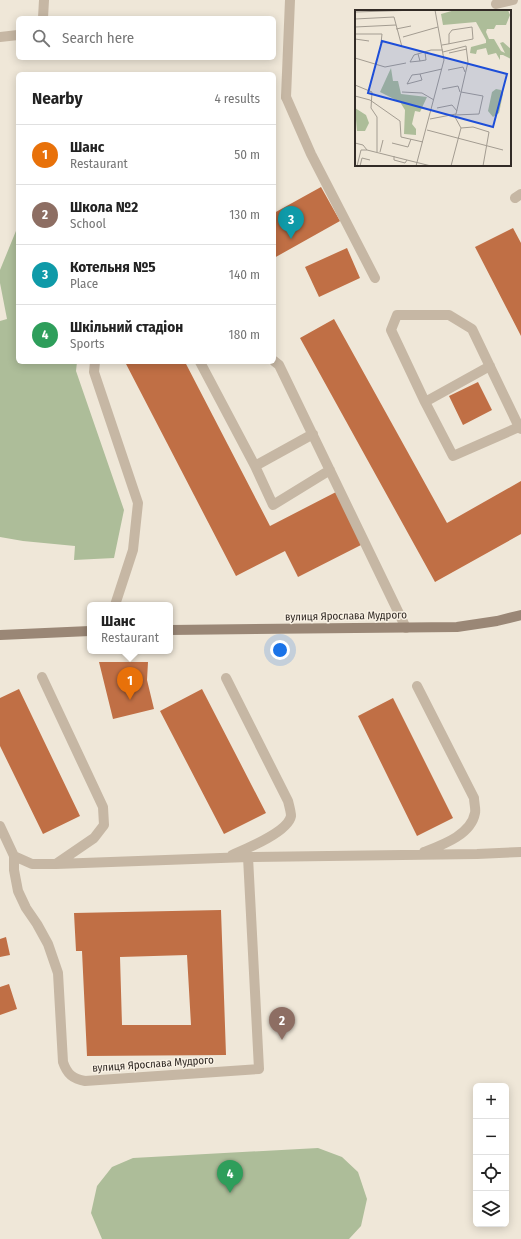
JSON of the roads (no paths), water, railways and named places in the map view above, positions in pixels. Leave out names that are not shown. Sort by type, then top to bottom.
[{"type":"street","points":[[43,16],[44,0]]},
{"type":"street","points":[[290,0],[286,97],[311,154],[375,278]]},
{"type":"street","points":[[496,4],[513,0]]},
{"type":"street","points":[[0,37],[16,35]]},
{"type":"street","points":[[397,315],[449,315],[472,329],[520,428],[453,456],[424,402],[391,330],[397,315]]},
{"type":"street","points":[[276,363],[279,365],[313,434],[406,628]]},
{"type":"street","points":[[95,364],[94,372],[138,503],[133,550],[116,602]]},
{"type":"street","points":[[201,364],[255,466],[273,505],[330,470]]},
{"type":"street","points":[[424,402],[490,366]]},
{"type":"street","points":[[255,466],[313,434]]},
{"type":"street","name":"вулиця Ярослава Мудрого","points":[[173,630],[457,627],[497,621],[521,615]]},
{"type":"street","points":[[0,635],[87,632]]},
{"type":"street","points":[[42,677],[103,807],[104,825],[94,838],[56,864]]},
{"type":"street","points":[[226,678],[288,801],[291,817],[284,828],[258,843],[227,857]]},
{"type":"street","points":[[417,686],[474,798],[476,812],[471,824],[459,834],[444,844],[419,855]]},
{"type":"street","points":[[0,826],[14,856],[32,864],[227,857],[419,855],[521,852]]},
{"type":"street","name":"вулиця Ярослава Мудрого","points":[[14,856],[14,870],[18,891],[26,908],[38,924],[48,944],[58,973],[64,1066],[70,1076],[86,1081],[259,1068],[248,857]]},
{"type":"place","name":"Котельня №5","points":[[291,239]]},
{"type":"place","name":"Шанс","points":[[130,700]]},
{"type":"place","name":"Школа №2","points":[[282,1040]]},
{"type":"place","name":"Шкільний стадіон","points":[[230,1193]]}]
